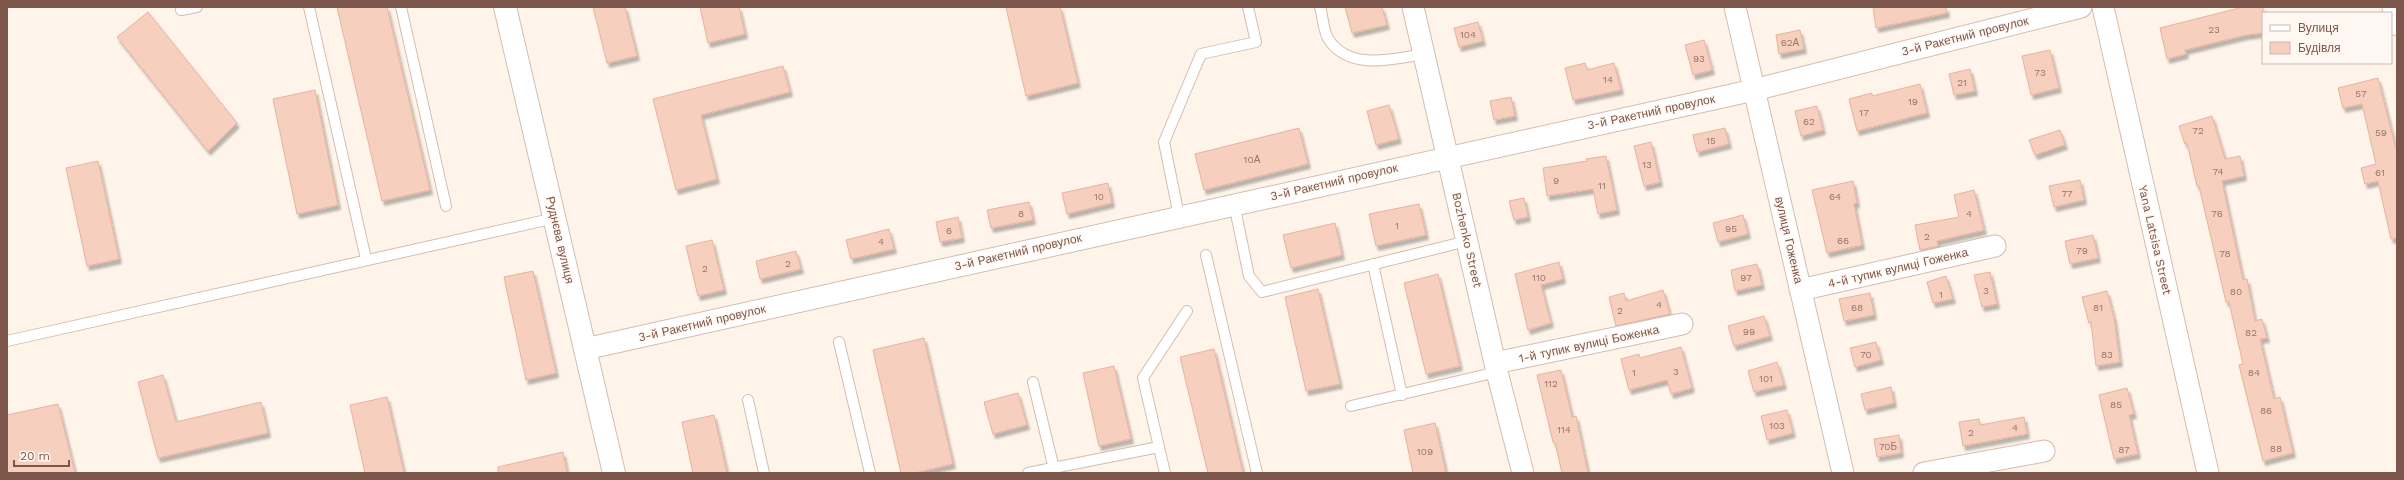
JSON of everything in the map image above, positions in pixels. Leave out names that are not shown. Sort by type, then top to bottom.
[{"type":"street","name":"Руднєва вулиця","points":[[505,7],[614,473]]},
{"type":"street","name":"Bozhenko Street","points":[[1413,7],[1496,368],[1523,473]]},
{"type":"street","name":"вулиця Гоженка","points":[[1735,7],[1843,473]]},
{"type":"street","name":"3-й Ракетний провулок","points":[[585,349],[1448,156],[1754,90],[2081,7]]},
{"type":"street","name":"Yana Latsisa Street","points":[[2103,7],[2208,473]]},
{"type":"street","points":[[2393,7],[2397,24]]},
{"type":"street","name":"4-й тупик вулиці Гоженка","points":[[1800,290],[1995,246]]},
{"type":"street","name":"1-й тупик вулиці Боженка","points":[[1496,368],[1682,324]]},
{"type":"street","points":[[1924,473],[2044,451]]},
{"type":"lane","points":[[181,10],[197,7]]},
{"type":"lane","points":[[310,7],[366,259]]},
{"type":"lane","points":[[401,7],[446,206]]},
{"type":"lane","points":[[1179,216],[1164,142],[1201,54],[1256,42],[1248,7]]},
{"type":"lane","points":[[1320,7],[1328,40],[1349,57],[1378,61],[1424,54]]},
{"type":"lane","points":[[1234,204],[1249,276],[1262,292],[1467,241]]},
{"type":"lane","points":[[7,341],[366,259],[555,218]]},
{"type":"lane","points":[[1206,254],[1257,473]]},
{"type":"lane","points":[[1373,264],[1402,395]]},
{"type":"lane","points":[[1165,473],[1144,378],[1187,311]]},
{"type":"lane","points":[[839,342],[870,473]]},
{"type":"lane","points":[[1351,406],[1402,395],[1496,368]]},
{"type":"lane","points":[[1033,382],[1055,470]]},
{"type":"lane","points":[[748,400],[764,473]]},
{"type":"lane","points":[[1028,473],[1055,470],[1159,447]]},
{"type":"building","points":[[337,7],[387,7],[430,190],[382,201]]},
{"type":"building","points":[[593,7],[625,7],[637,56],[607,63]]},
{"type":"building","points":[[700,7],[739,7],[745,34],[708,43]]},
{"type":"building","points":[[1006,7],[1060,7],[1078,83],[1026,96]]},
{"type":"building","points":[[1345,7],[1382,7],[1387,25],[1352,33]]},
{"type":"building","points":[[1873,7],[1946,7],[1947,13],[1876,28]]},
{"type":"building","points":[[2243,7],[2263,7],[2262,33],[2246,35],[2185,50],[2186,54],[2167,59],[2160,28]]},
{"type":"building","points":[[148,12],[237,123],[208,151],[117,37]]},
{"type":"building","points":[[1478,22],[1483,41],[1459,47],[1454,28]]},
{"type":"building","points":[[1800,30],[1804,49],[1779,54],[1776,35]]},
{"type":"building","points":[[1704,40],[1712,70],[1693,75],[1685,45]]},
{"type":"building","points":[[2050,50],[2059,88],[2031,95],[2022,56]]},
{"type":"building","points":[[1585,63],[1587,70],[1614,63],[1621,90],[1573,100],[1565,68]]},
{"type":"building","points":[[783,66],[790,92],[701,115],[717,179],[676,190],[653,99]]},
{"type":"building","points":[[1970,69],[1975,91],[1954,95],[1949,74]]},
{"type":"building","points":[[2378,78],[2397,153],[2397,238],[2391,239],[2378,181],[2365,184],[2361,168],[2376,164],[2362,104],[2343,108],[2338,88]]},
{"type":"building","points":[[1920,84],[1927,113],[1857,131],[1849,99],[1872,93],[1872,96]]},
{"type":"building","points":[[315,90],[338,205],[297,214],[273,99]]},
{"type":"building","points":[[1511,97],[1515,116],[1494,120],[1490,101]]},
{"type":"building","points":[[1389,105],[1399,139],[1376,145],[1367,111]]},
{"type":"building","points":[[1817,106],[1823,130],[1801,136],[1795,111]]},
{"type":"building","points":[[2212,116],[2225,159],[2240,156],[2244,176],[2222,181],[2243,280],[2247,279],[2255,321],[2262,319],[2267,338],[2260,339],[2274,399],[2280,397],[2293,453],[2263,461],[2239,365],[2243,364],[2229,302],[2226,302],[2199,186],[2197,186],[2187,143],[2185,144],[2179,126]]},
{"type":"building","points":[[1299,128],[1308,164],[1204,190],[1195,154]]},
{"type":"building","points":[[1725,128],[1729,144],[1697,152],[1693,135]]},
{"type":"building","points":[[2060,130],[2065,145],[2035,155],[2029,140]]},
{"type":"building","points":[[1651,142],[1660,182],[1644,186],[1634,146]]},
{"type":"building","points":[[1606,156],[1617,210],[1598,214],[1593,189],[1547,196],[1543,168],[1587,161],[1586,159]]},
{"type":"building","points":[[98,161],[119,259],[87,266],[66,168]]},
{"type":"building","points":[[2080,180],[2084,200],[2054,207],[2049,186]]},
{"type":"building","points":[[1853,181],[1857,203],[1854,204],[1862,245],[1827,253],[1812,190]]},
{"type":"building","points":[[1108,183],[1112,203],[1067,214],[1062,193]]},
{"type":"building","points":[[1974,190],[1984,230],[1937,241],[1938,246],[1920,250],[1915,225],[1959,217],[1954,195]]},
{"type":"building","points":[[1524,198],[1528,217],[1514,220],[1509,201]]},
{"type":"building","points":[[1029,202],[1033,220],[991,228],[987,210]]},
{"type":"building","points":[[1419,204],[1426,235],[1376,246],[1369,214]]},
{"type":"building","points":[[1743,215],[1748,234],[1718,242],[1713,223]]},
{"type":"building","points":[[958,217],[962,238],[940,242],[936,222]]},
{"type":"building","points":[[1335,223],[1342,255],[1291,268],[1283,235]]},
{"type":"building","points":[[889,229],[894,249],[851,259],[846,240]]},
{"type":"building","points":[[2093,235],[2098,258],[2070,264],[2065,241]]},
{"type":"building","points":[[712,240],[724,290],[698,296],[686,246]]},
{"type":"building","points":[[796,251],[801,269],[760,279],[756,261]]},
{"type":"building","points":[[1559,262],[1563,279],[1541,285],[1551,323],[1528,330],[1515,274]]},
{"type":"building","points":[[1757,264],[1762,285],[1735,291],[1731,270]]},
{"type":"building","points":[[533,271],[556,373],[526,380],[504,277]]},
{"type":"building","points":[[1990,272],[1997,304],[1982,307],[1974,275]]},
{"type":"building","points":[[1438,274],[1460,366],[1426,374],[1404,283]]},
{"type":"building","points":[[1946,276],[1953,299],[1933,303],[1927,282]]},
{"type":"building","points":[[1318,289],[1340,384],[1306,391],[1285,297]]},
{"type":"building","points":[[1663,290],[1670,314],[1616,326],[1609,297],[1624,293],[1626,301]]},
{"type":"building","points":[[2107,291],[2114,318],[2120,362],[2096,366],[2091,322],[2089,323],[2082,297]]},
{"type":"building","points":[[1870,293],[1874,315],[1844,321],[1839,299]]},
{"type":"building","points":[[1764,316],[1770,336],[1734,346],[1728,326]]},
{"type":"building","points":[[924,338],[953,464],[915,473],[901,473],[873,350]]},
{"type":"building","points":[[1876,342],[1881,360],[1855,367],[1850,348]]},
{"type":"building","points":[[1681,347],[1692,388],[1671,394],[1667,380],[1629,390],[1621,359],[1639,354],[1640,358]]},
{"type":"building","points":[[1214,349],[1243,473],[1208,473],[1180,357]]},
{"type":"building","points":[[1777,362],[1784,385],[1754,392],[1748,371]]},
{"type":"building","points":[[1114,366],[1131,439],[1099,446],[1083,373]]},
{"type":"building","points":[[1561,370],[1572,417],[1576,416],[1588,473],[1562,473],[1555,442],[1553,442],[1537,375]]},
{"type":"building","points":[[163,375],[176,422],[261,402],[268,433],[158,458],[138,382]]},
{"type":"building","points":[[1891,387],[1894,403],[1865,410],[1861,394]]},
{"type":"building","points":[[2127,388],[2134,414],[2129,415],[2138,454],[2114,459],[2099,395]]},
{"type":"building","points":[[1018,393],[1027,425],[993,434],[984,402]]},
{"type":"building","points":[[387,397],[404,473],[365,473],[350,405]]},
{"type":"building","points":[[58,404],[75,473],[7,473],[7,415]]},
{"type":"building","points":[[1787,410],[1793,433],[1767,440],[1761,416]]},
{"type":"building","points":[[714,415],[727,473],[693,473],[682,422]]},
{"type":"building","points":[[2024,417],[2027,434],[1963,446],[1959,422],[1979,419],[1980,425]]},
{"type":"building","points":[[1435,423],[1446,473],[1413,473],[1404,430]]},
{"type":"building","points":[[1899,435],[1901,453],[1877,457],[1874,439]]},
{"type":"building","points":[[563,452],[567,473],[498,473],[498,467]]}]
